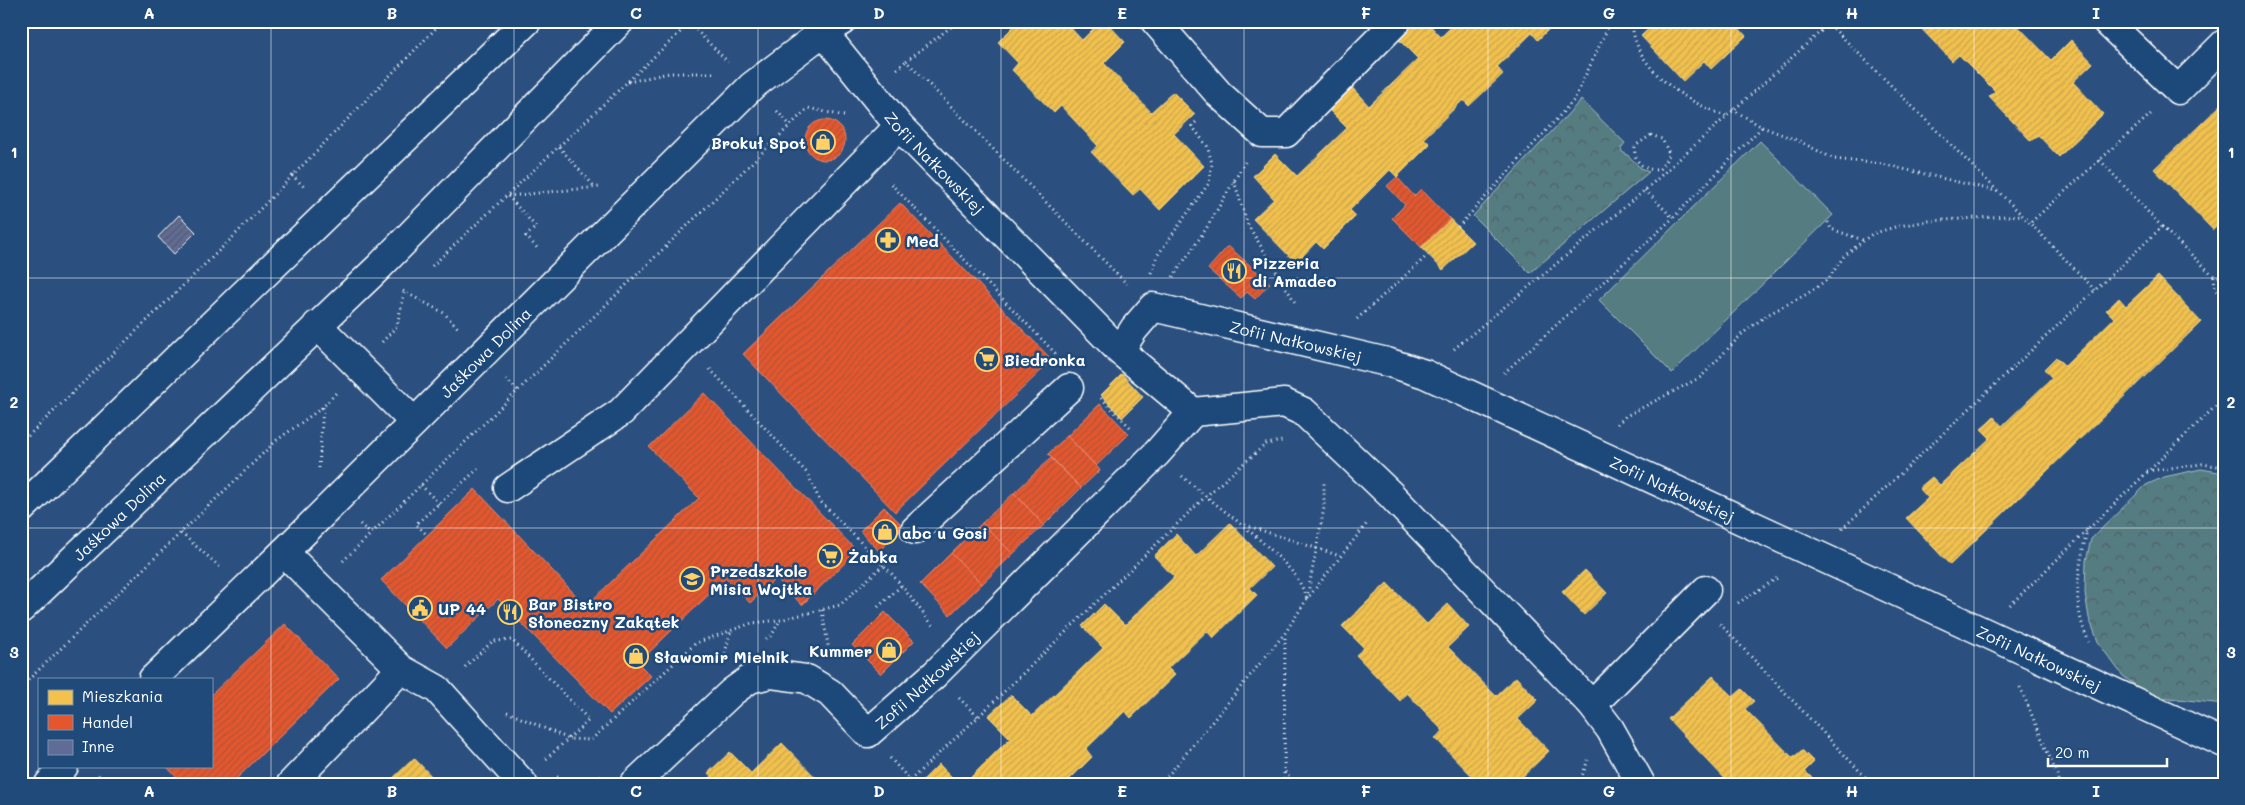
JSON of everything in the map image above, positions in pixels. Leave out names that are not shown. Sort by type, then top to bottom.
[{"type":"street","points":[[21,509],[527,21]]},
{"type":"street","name":"Jaśkowa Dolina","points":[[21,609],[379,267],[620,21]]},
{"type":"street","points":[[1155,21],[1219,94],[1262,133],[1286,132],[1397,21]]},
{"type":"street","points":[[2106,21],[2178,90],[2224,44]]},
{"type":"street","name":"Jaśkowa Dolina","points":[[154,678],[284,552],[752,86],[833,26]]},
{"type":"street","name":"Zofii Nałkowskiej","points":[[634,784],[732,692],[750,679],[770,674],[807,679],[830,693],[868,733],[935,674],[1157,453],[1193,412],[1120,351],[899,126],[833,26]]},
{"type":"street","points":[[508,488],[621,412],[899,126]]},
{"type":"street","points":[[1120,351],[1134,330],[1147,303]]},
{"type":"street","name":"Zofii Nałkowskiej","points":[[1147,303],[1387,362],[1425,374],[2224,743]]},
{"type":"street","points":[[317,325],[414,422]]},
{"type":"street","points":[[915,530],[1070,388]]},
{"type":"street","points":[[1193,412],[1284,403],[1304,412],[1390,494],[1592,705],[1610,729],[1642,784]]},
{"type":"street","points":[[284,552],[401,669],[437,689],[523,784]]},
{"type":"street","points":[[1592,705],[1706,590]]},
{"type":"street","points":[[292,784],[401,669]]},
{"type":"street","points":[[49,784],[62,768]]},
{"type":"path","points":[[21,442],[232,238],[443,21]]},
{"type":"path","points":[[425,273],[692,21]]},
{"type":"path","points":[[959,21],[906,61],[1147,303]]},
{"type":"path","points":[[1458,227],[1574,100],[1611,21]]},
{"type":"path","points":[[1632,21],[1635,41],[1642,56],[1658,74],[1680,94],[1709,110],[1726,116]]},
{"type":"path","points":[[1425,374],[1645,190],[1830,22],[2095,290]]},
{"type":"path","points":[[627,82],[668,73],[720,72]]},
{"type":"path","points":[[2030,223],[2178,90]]},
{"type":"path","points":[[339,565],[808,108]]},
{"type":"path","points":[[1732,110],[1762,127],[1799,141],[1834,160],[1882,164],[1998,191]]},
{"type":"path","points":[[844,116],[867,159],[1062,360]]},
{"type":"path","points":[[1147,303],[1157,256],[1209,183],[1212,163],[1207,146],[1192,126]]},
{"type":"path","points":[[1477,398],[1673,218],[1762,127]]},
{"type":"path","points":[[1147,303],[1206,230],[1262,133]]},
{"type":"path","points":[[1651,135],[1662,139],[1669,153],[1663,166],[1659,170],[1653,170],[1640,164],[1635,159],[1634,146],[1651,135]]},
{"type":"path","points":[[559,147],[621,216]]},
{"type":"path","points":[[2100,160],[2162,226],[2214,276],[2224,277]]},
{"type":"path","points":[[1663,166],[1667,170]]},
{"type":"path","points":[[1234,180],[1248,226],[1297,305]]},
{"type":"path","points":[[508,196],[655,183]]},
{"type":"path","points":[[1645,190],[1673,218]]},
{"type":"path","points":[[508,196],[536,227],[526,236],[541,252]]},
{"type":"path","points":[[1597,454],[1611,430],[1626,416],[1700,377],[1742,333],[1767,316],[1807,294],[1829,278],[1844,256],[1872,234],[1898,226],[1929,221],[2022,215]]},
{"type":"path","points":[[1828,222],[1831,230],[1864,240]]},
{"type":"path","points":[[1731,608],[1814,555],[2162,226]]},
{"type":"path","points":[[1329,349],[1357,320],[1428,255]]},
{"type":"path","points":[[2214,276],[2215,288],[2224,305]]},
{"type":"path","points":[[397,326],[404,292],[411,286]]},
{"type":"path","points":[[687,344],[807,473],[820,501],[902,585],[919,609],[956,653]]},
{"type":"path","points":[[1096,394],[1157,453],[1206,497],[1242,524],[1296,576],[1307,599]]},
{"type":"path","points":[[2058,784],[2058,778],[1991,636],[2087,529],[2224,398]]},
{"type":"path","points":[[21,687],[277,440],[323,407],[318,472]]},
{"type":"path","points":[[906,784],[978,718],[1206,497],[1266,444],[1286,440]]},
{"type":"path","points":[[425,533],[416,524],[485,463]]},
{"type":"path","points":[[2146,471],[2202,464],[2224,467]]},
{"type":"path","points":[[1307,599],[1324,508],[1324,479]]},
{"type":"path","points":[[421,485],[439,504]]},
{"type":"path","points":[[1161,784],[1285,633],[1307,599],[1390,494]]},
{"type":"path","points":[[1242,524],[1316,550],[1340,556]]},
{"type":"path","points":[[2087,529],[2077,580],[2077,608],[2081,625],[2091,646]]},
{"type":"path","points":[[591,740],[696,643],[752,623],[780,620],[840,605],[884,565],[915,530]]},
{"type":"path","points":[[181,532],[245,590]]},
{"type":"path","points":[[878,607],[902,585]]},
{"type":"path","points":[[822,610],[828,649]]},
{"type":"path","points":[[1715,618],[1872,784]]},
{"type":"path","points":[[772,635],[780,620]]},
{"type":"path","points":[[722,658],[726,652],[731,630]]},
{"type":"path","points":[[1284,784],[1285,633]]},
{"type":"path","points":[[462,669],[493,641],[512,640],[589,720],[544,762]]},
{"type":"path","points":[[1579,784],[1590,753]]},
{"type":"path","points":[[555,777],[572,782],[590,780],[607,772]]},
{"type":"path","points":[[1284,772],[1295,784]]},
{"type":"path","points":[[251,783],[258,775]]},
{"type":"green space","points":[[1581,100],[1625,143],[1621,148],[1622,152],[1649,172],[1530,273],[1473,216]]},
{"type":"green space","points":[[1760,141],[1833,215],[1672,373],[1599,300]]},
{"type":"green space","points":[[2201,469],[2224,473],[2224,704],[2150,696],[2123,676],[2099,644],[2089,618],[2085,593],[2086,561],[2091,539],[2146,485],[2164,477]]},
{"type":"building: Mieszkania","points":[[1019,21],[1064,21],[1082,40],[1101,21],[1105,21],[1125,42],[1104,63],[1151,112],[1173,92],[1195,114],[1174,134],[1204,166],[1160,210],[1140,189],[1133,195],[1091,152],[1098,146],[1061,106],[1054,113],[1012,70],[1018,63],[998,42]]},
{"type":"building: Mieszkania","points":[[1412,21],[1426,21],[1441,37],[1457,21],[1557,21],[1538,40],[1532,33],[1497,67],[1503,74],[1469,106],[1463,100],[1424,138],[1430,144],[1397,177],[1390,170],[1350,210],[1356,216],[1323,249],[1316,242],[1296,263],[1253,219],[1274,199],[1253,176],[1275,154],[1297,176],[1347,128],[1325,106],[1348,83],[1369,106],[1418,59],[1396,37]]},
{"type":"building: Mieszkania","points":[[1657,21],[1747,21],[1739,28],[1746,36],[1711,69],[1704,61],[1683,81],[1641,36]]},
{"type":"building: Mieszkania","points":[[1914,21],[2013,21],[2051,60],[2071,40],[2093,63],[2073,82],[2103,114],[2059,157],[2038,135],[2031,141],[1989,97],[1995,91],[1959,55],[1952,61]]},
{"type":"building: Mieszkania","points":[[2224,102],[2224,220],[2213,230],[2154,169]]},
{"type":"building: Mieszkania","points":[[1450,219],[1473,242],[1443,270],[1421,247]]},
{"type":"building: Mieszkania","points":[[2158,276],[2201,322],[1950,565],[1906,518],[1928,498],[1919,488],[1932,477],[1940,485],[1990,438],[1981,429],[1994,417],[2002,426],[2052,378],[2044,369],[2056,357],[2065,366],[2114,318],[2106,310],[2119,298],[2126,306]]},
{"type":"building: Mieszkania","points":[[1122,374],[1143,397],[1122,418],[1101,395]]},
{"type":"building: Mieszkania","points":[[1230,523],[1272,567],[1250,588],[1257,595],[1213,638],[1207,631],[1168,668],[1175,675],[1131,718],[1125,711],[1086,749],[1092,757],[1065,784],[964,784],[1010,738],[988,716],[1011,695],[1032,716],[1103,648],[1082,626],[1104,604],[1125,625],[1174,577],[1154,556],[1176,534],[1196,556]]},
{"type":"building: Mieszkania","points":[[1585,570],[1607,593],[1584,615],[1562,592]]},
{"type":"building: Mieszkania","points":[[1387,583],[1427,624],[1448,604],[1469,627],[1448,647],[1496,696],[1516,677],[1538,700],[1518,719],[1549,751],[1515,784],[1494,784],[1486,776],[1479,783],[1435,738],[1443,731],[1407,693],[1400,701],[1356,655],[1364,648],[1342,626]]},
{"type":"building: Mieszkania","points":[[1713,676],[1733,697],[1742,689],[1754,701],[1745,709],[1793,758],[1802,750],[1814,762],[1805,771],[1818,784],[1730,784],[1668,719]]},
{"type":"building: Mieszkania","points":[[782,743],[822,784],[718,784],[708,773],[730,752],[751,773]]},
{"type":"building: Mieszkania","points":[[414,758],[439,784],[387,784]]},
{"type":"building: Mieszkania","points":[[939,764],[958,784],[919,784]]},
{"type":"building: Handel","points":[[825,120],[839,126],[845,140],[839,154],[825,160],[811,154],[805,140],[811,126]]},
{"type":"building: Handel","points":[[1397,177],[1414,196],[1421,189],[1450,219],[1421,247],[1392,218],[1405,205],[1387,186]]},
{"type":"building: Handel","points":[[900,203],[1052,360],[895,512],[743,354]]},
{"type":"building: Handel","points":[[1228,246],[1270,283],[1255,299],[1247,292],[1241,298],[1208,269]]},
{"type":"building: Handel","points":[[704,393],[857,551],[802,605],[776,578],[750,603],[726,578],[638,663],[651,676],[610,714],[498,599],[447,648],[381,580],[475,489],[586,606],[699,498],[649,447]]},
{"type":"building: Handel","points":[[1100,404],[1129,434],[1096,466],[1067,436]]},
{"type":"building: Handel","points":[[1067,436],[1100,470],[1081,488],[1048,454]]},
{"type":"building: Handel","points":[[1051,458],[1081,488],[1044,525],[1014,493]]},
{"type":"building: Handel","points":[[1014,493],[1044,525],[1013,554],[982,523]]},
{"type":"building: Handel","points":[[884,507],[904,527],[879,551],[860,531]]},
{"type":"building: Handel","points":[[982,523],[1013,554],[982,584],[951,553]]},
{"type":"building: Handel","points":[[951,553],[982,584],[950,615],[920,584]]},
{"type":"building: Handel","points":[[885,612],[914,641],[881,674],[852,645]]},
{"type":"building: Handel","points":[[285,624],[339,679],[231,784],[183,784],[168,768],[212,768],[212,694]]},
{"type":"building: Inne","points":[[179,215],[196,232],[174,254],[158,237]]},
{"type":"place","name":"Brokuł Spot","points":[[823,142]]},
{"type":"place","name":"Med","points":[[888,240]]},
{"type":"place","name":"Pizzeria di Amadeo","points":[[1234,271]]},
{"type":"place","name":"Biedronka","points":[[987,359]]},
{"type":"place","name":"abc u Gosi","points":[[885,532]]},
{"type":"place","name":"Żabka","points":[[830,556]]},
{"type":"place","name":"Przedszkole Misia Wojtka","points":[[692,579]]},
{"type":"place","name":"UP 44","points":[[420,608]]},
{"type":"place","name":"Bar Bistro Słoneczny Zakątek","points":[[510,612]]},
{"type":"place","name":"Kummer","points":[[889,650]]},
{"type":"place","name":"Sławomir Mielnik","points":[[636,656]]}]
